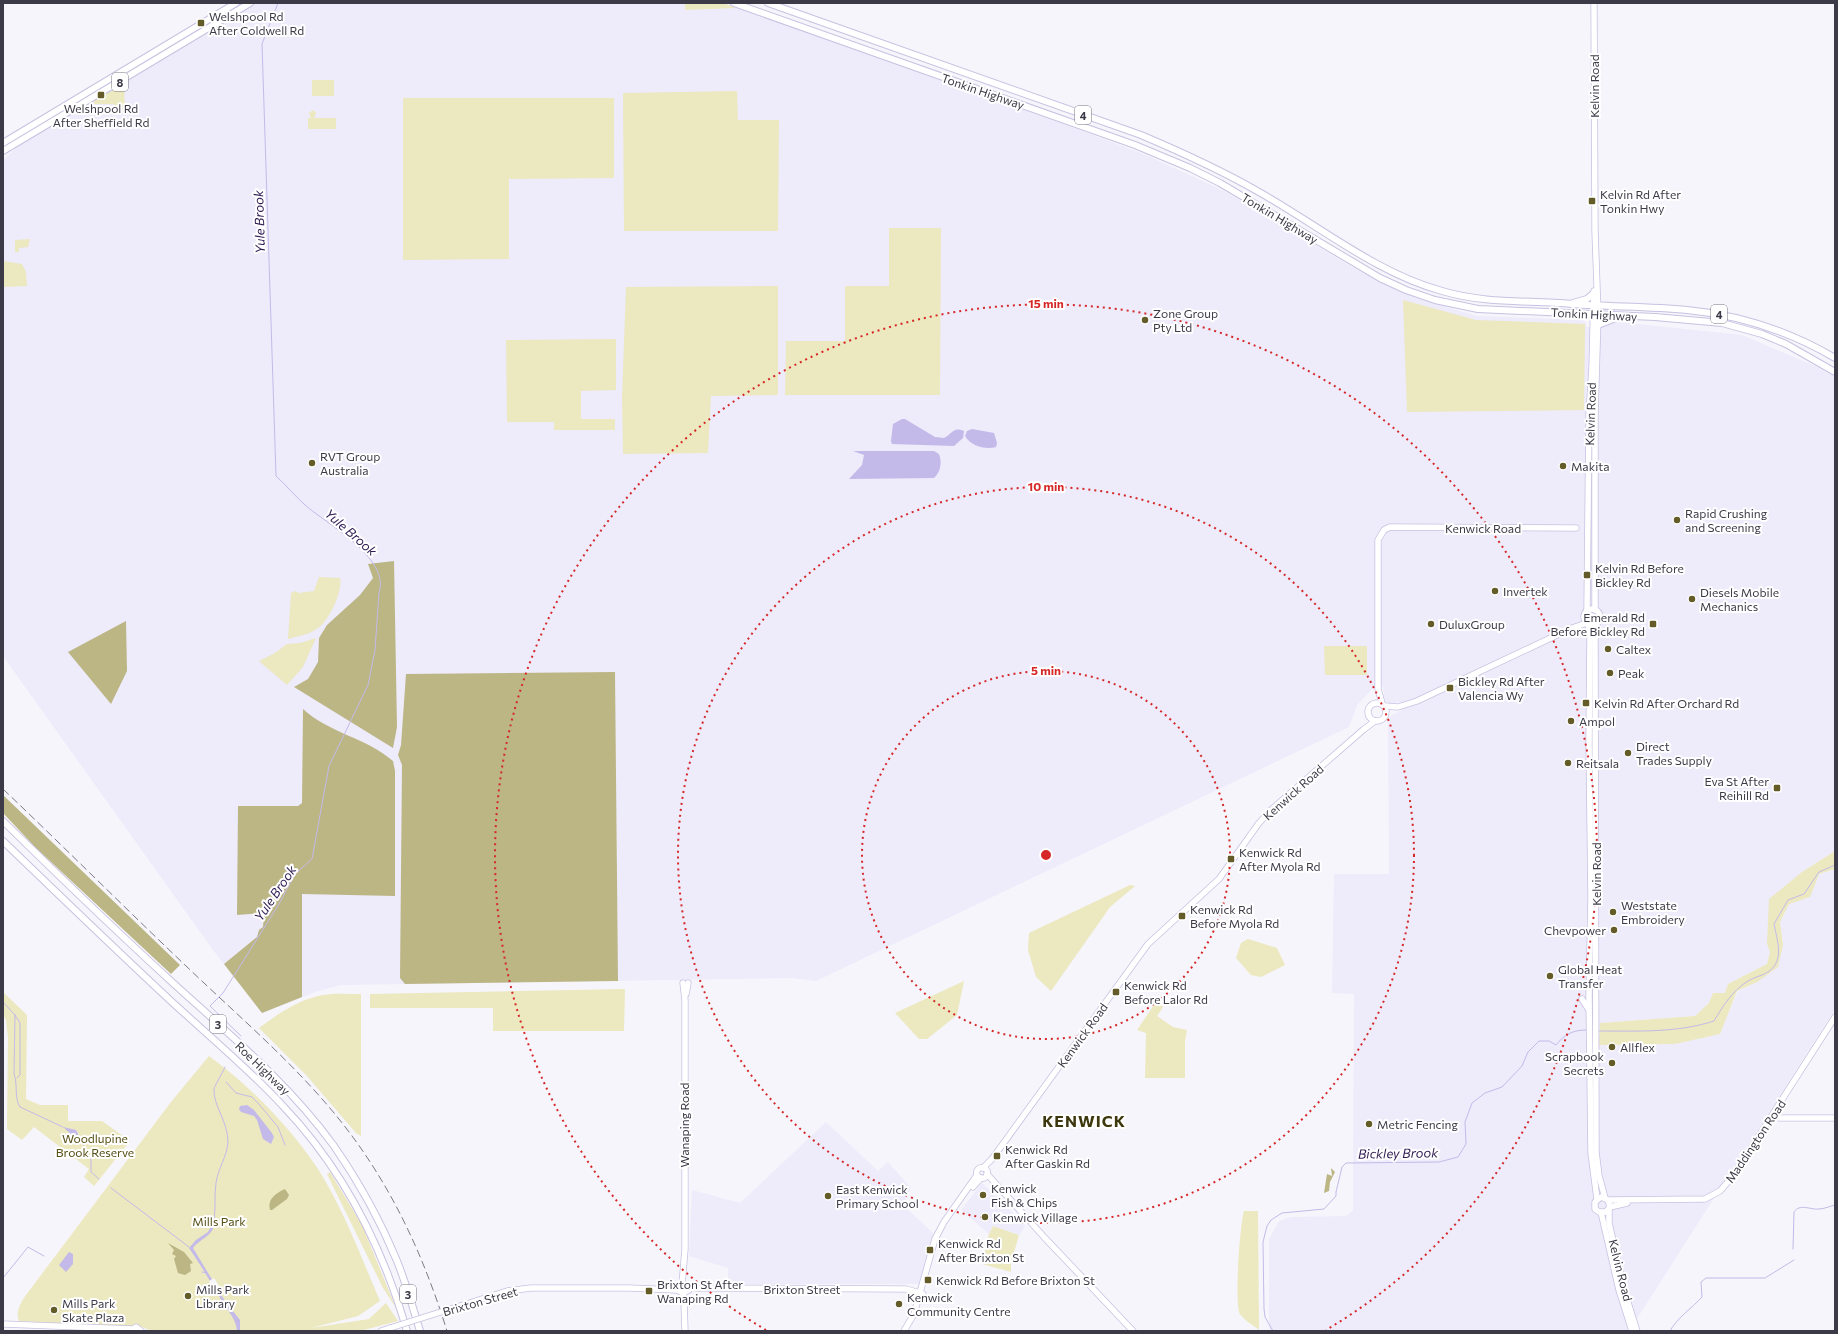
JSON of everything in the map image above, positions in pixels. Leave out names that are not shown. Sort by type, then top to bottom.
[{"type":"highway","name":"8","points":[[3,151],[250,3]]},
{"type":"highway","name":"Tonkin Highway","points":[[734,3],[1135,144],[1190,168],[1253,201],[1380,278],[1406,290],[1435,300],[1478,309],[1703,320],[1742,328],[1786,344],[1835,372]]},
{"type":"highway","name":"Tonkin Highway","points":[[768,3],[1141,135],[1175,149],[1258,192],[1381,265],[1411,280],[1470,298],[1596,306],[1686,309],[1735,317],[1773,328],[1835,358]]},
{"type":"highway","name":"8","points":[[3,143],[235,4]]},
{"type":"highway","points":[[235,4],[237,12]]},
{"type":"highway","points":[[1572,304],[1587,299],[1594,293]]},
{"type":"highway","points":[[1598,325],[1623,316]]},
{"type":"highway","name":"Roe Highway","points":[[3,821],[101,917],[248,1052],[314,1120],[350,1170],[383,1229],[398,1262],[420,1331]]},
{"type":"highway","name":"Roe Highway","points":[[3,841],[86,921],[284,1106],[304,1129],[339,1178],[371,1235],[393,1284],[407,1331]]},
{"type":"main road","name":"Kelvin Road","points":[[1587,610],[1589,414],[1596,314],[1594,3]]},
{"type":"main road","name":"Kelvin Road","points":[[1595,265],[1593,278],[1596,306]]},
{"type":"main road","name":"Kelvin Road","points":[[1596,314],[1598,325],[1595,415],[1596,610]]},
{"type":"main road","name":"Kenwick Road","points":[[1383,705],[1378,689],[1378,540],[1384,530],[1390,527],[1576,528]]},
{"type":"main road","points":[[1398,707],[1383,705],[1376,702],[1370,705],[1368,714],[1371,719],[1375,721],[1381,720],[1398,707],[1430,696],[1572,628],[1597,622],[1599,616],[1596,610],[1587,610],[1584,617],[1572,628]]},
{"type":"main road","points":[[1584,617],[1588,623]]},
{"type":"main road","name":"Kelvin Road","points":[[1597,622],[1592,665],[1590,1012],[1596,1152],[1599,1176],[1607,1199]]},
{"type":"main road","name":"Kelvin Road","points":[[1588,623],[1592,665],[1596,861],[1594,1121],[1591,1153],[1597,1199]]},
{"type":"main road","name":"Kenwick Road","points":[[1370,705],[1378,689]]},
{"type":"main road","points":[[1383,705],[1385,716]]},
{"type":"main road","name":"Kenwick Road","points":[[1362,730],[1368,714]]},
{"type":"main road","name":"Kenwick Road","points":[[904,1331],[914,1314],[942,1231],[992,1159],[1148,944],[1219,879],[1259,823],[1272,810],[1362,730],[1375,721]]},
{"type":"main road","points":[[1591,868],[1594,866],[1596,861]]},
{"type":"main road","name":"Wanaping Road","points":[[685,983],[685,1331]]},
{"type":"main road","points":[[1582,999],[1590,1012]]},
{"type":"main road","name":"Maddington Road","points":[[1607,1199],[1635,1201],[1700,1200],[1720,1191],[1733,1176],[1774,1114],[1835,1017]]},
{"type":"main road","points":[[1774,1114],[1782,1118],[1835,1118]]},
{"type":"main road","points":[[983,1174],[1133,1331]]},
{"type":"main road","points":[[1597,1199],[1607,1199],[1609,1208],[1601,1212],[1597,1210],[1594,1206],[1597,1199]]},
{"type":"main road","name":"Maddington Road","points":[[1609,1208],[1635,1201]]},
{"type":"main road","name":"Kelvin Road","points":[[1609,1208],[1609,1223],[1625,1293],[1637,1331]]},
{"type":"main road","name":"Kelvin Road","points":[[1601,1212],[1619,1290],[1632,1331]]},
{"type":"main road","points":[[1612,1263],[1619,1266]]},
{"type":"main road","name":"Brixton Street","points":[[382,1331],[507,1291],[525,1288],[906,1289],[922,1291]]},
{"type":"main road","name":"Kenwick Road","points":[[907,1331],[916,1317],[922,1291]]},
{"type":"main road","points":[[3,1324],[123,1330],[132,1330],[136,1327],[142,1331]]},
{"type":"shaded area","points":[[250,3],[723,3],[1042,116],[1146,155],[1224,191],[1359,271],[1416,298],[1477,316],[1584,320],[1587,327],[1602,327],[1607,324],[1618,322],[1742,335],[1815,366],[1835,377],[1835,851],[1802,872],[1767,944],[1770,952],[1767,964],[1728,984],[1725,993],[1713,993],[1709,1003],[1695,1016],[1600,1023],[1599,1045],[1675,1044],[1719,1034],[1738,991],[1757,982],[1783,945],[1780,922],[1789,904],[1809,897],[1819,874],[1835,869],[1835,1009],[1629,1331],[1269,1331],[1269,1239],[1279,1221],[1291,1217],[1346,1216],[1353,1210],[1354,994],[1332,993],[1334,874],[1389,874],[1388,720],[1390,716],[1402,710],[1401,702],[1389,703],[1385,700],[1383,687],[1374,687],[1357,705],[1349,727],[816,981],[793,978],[341,985],[315,992],[262,1013],[213,950],[3,656],[3,160],[22,143],[179,49]]},
{"type":"shaded area","points":[[905,419],[935,437],[944,438],[957,429],[964,431],[963,438],[954,446],[892,444],[893,424]]},
{"type":"shaded area","points":[[972,429],[994,433],[997,443],[996,447],[987,448],[975,445],[971,442],[965,436],[967,431]]},
{"type":"shaded area","points":[[853,451],[934,451],[939,454],[940,467],[934,478],[849,479],[862,465],[864,455]]},
{"type":"shaded area","points":[[394,561],[397,727],[393,748],[294,687],[308,679],[318,662],[319,638],[327,625],[360,595],[373,578],[368,564]]},
{"type":"shaded area","points":[[126,621],[127,671],[111,704],[68,652]]},
{"type":"shaded area","points":[[615,672],[618,981],[405,984],[400,978],[402,765],[398,755],[401,745],[406,674]]},
{"type":"shaded area","points":[[303,709],[324,724],[372,747],[393,761],[395,771],[395,896],[302,894],[302,997],[262,1013],[224,964],[257,937],[259,930],[263,927],[264,913],[237,915],[238,806],[298,806],[302,803]]},
{"type":"shaded area","points":[[3,795],[180,965],[171,974],[35,847],[3,813]]},
{"type":"shaded area","points":[[247,1105],[254,1110],[272,1133],[274,1137],[271,1144],[263,1139],[257,1120],[254,1116],[241,1112],[239,1109],[240,1106]]},
{"type":"shaded area","points":[[826,1122],[878,1171],[888,1162],[911,1188],[903,1205],[934,1234],[919,1284],[728,1284],[728,1268],[689,1256],[692,1190],[740,1203]]},
{"type":"shaded area","points":[[63,1127],[76,1130],[84,1146]]},
{"type":"shaded area","points":[[1331,1168],[1335,1172],[1330,1182],[1329,1191],[1324,1193],[1327,1174],[1332,1176]]},
{"type":"shaded area","points":[[982,1183],[1024,1224],[1025,1227],[1019,1235],[993,1226],[989,1234],[961,1210]]},
{"type":"shaded area","points":[[285,1189],[289,1195],[287,1199],[270,1210],[269,1206],[273,1197],[278,1192]]},
{"type":"shaded area","points":[[215,1219],[213,1229],[210,1233],[193,1248],[225,1301],[240,1320],[240,1331],[237,1331],[233,1319],[189,1248],[196,1240],[208,1232]]},
{"type":"shaded area","points":[[168,1243],[184,1252],[193,1263],[190,1264],[191,1271],[185,1275],[178,1273],[174,1259],[176,1256],[172,1254],[174,1250]]},
{"type":"shaded area","points":[[69,1252],[73,1254],[73,1264],[66,1272],[59,1265]]},
{"type":"green space","points":[[685,3],[723,3],[736,8],[685,10]]},
{"type":"green space","points":[[312,80],[334,80],[334,96],[312,96]]},
{"type":"green space","points":[[124,84],[125,110],[114,110],[114,104],[94,104],[94,101]]},
{"type":"green space","points":[[737,91],[738,120],[779,120],[778,231],[624,231],[623,93]]},
{"type":"green space","points":[[403,98],[614,98],[614,178],[509,179],[509,259],[403,260]]},
{"type":"green space","points":[[313,110],[316,113],[314,118],[336,118],[336,129],[308,129],[308,118],[311,118],[309,113]]},
{"type":"green space","points":[[889,228],[941,228],[940,395],[785,395],[786,341],[845,341],[845,286],[889,286]]},
{"type":"green space","points":[[30,239],[28,247],[19,248],[19,252],[15,252],[15,240]]},
{"type":"green space","points":[[3,261],[22,264],[26,272],[27,286],[3,287]]},
{"type":"green space","points":[[778,286],[778,395],[711,396],[708,453],[623,454],[622,397],[626,287]]},
{"type":"green space","points":[[1403,300],[1476,320],[1585,324],[1584,410],[1407,412]]},
{"type":"green space","points":[[616,339],[616,390],[581,391],[581,419],[615,419],[615,430],[554,430],[554,422],[507,422],[506,340]]},
{"type":"green space","points":[[319,577],[340,578],[337,598],[331,613],[315,630],[307,634],[288,639],[291,593],[295,591],[299,593],[314,591]]},
{"type":"green space","points":[[316,638],[303,667],[287,685],[259,661],[275,653],[287,644],[300,643]]},
{"type":"green space","points":[[1324,646],[1367,646],[1367,675],[1325,675]]},
{"type":"green space","points":[[1835,851],[1835,869],[1819,874],[1810,897],[1789,904],[1780,922],[1783,945],[1778,967],[1757,982],[1737,991],[1720,1034],[1675,1044],[1599,1045],[1600,1023],[1695,1016],[1709,1003],[1713,993],[1725,993],[1728,984],[1767,964],[1770,952],[1767,944],[1769,899],[1802,872]]},
{"type":"green space","points":[[1130,885],[1135,886],[1110,907],[1051,991],[1036,977],[1028,950],[1029,933]]},
{"type":"green space","points":[[1248,939],[1277,948],[1285,965],[1261,977],[1251,975],[1236,958],[1241,943]]},
{"type":"green space","points":[[964,981],[957,1015],[927,1039],[919,1039],[895,1013]]},
{"type":"green space","points":[[625,989],[624,1031],[493,1031],[493,1008],[370,1008],[370,994]]},
{"type":"green space","name":"Woodlupine Brook Reserve","points":[[3,992],[27,1015],[26,1099],[40,1105],[68,1105],[68,1121],[102,1121],[130,1141],[94,1186],[84,1177],[89,1169],[34,1127],[22,1140],[7,1129],[8,1037],[6,1020],[3,1014]]},
{"type":"green space","points":[[332,994],[361,994],[361,1136],[356,1133],[307,1076],[259,1028],[289,1008],[314,997]]},
{"type":"green space","points":[[1156,1002],[1163,1007],[1157,1016],[1173,1027],[1187,1030],[1185,1041],[1185,1078],[1145,1078],[1146,1033],[1137,1030]]},
{"type":"green space","name":"Mills Park","points":[[209,1056],[239,1080],[268,1108],[295,1138],[318,1169],[344,1217],[380,1301],[358,1316],[311,1328],[369,1319],[386,1303],[398,1321],[360,1331],[152,1331],[139,1326],[127,1327],[19,1321],[18,1311],[26,1295],[171,1102]]},
{"type":"green space","points":[[330,1172],[362,1225],[396,1308],[383,1288],[327,1174]]},
{"type":"green space","points":[[1244,1211],[1258,1211],[1259,1330],[1240,1314],[1238,1308],[1238,1264]]},
{"type":"green space","points":[[993,1226],[1019,1235],[1011,1263],[1011,1272],[982,1264],[989,1234]]},
{"type":"pier","points":[[214,1278],[223,1292],[217,1295],[209,1281]]},
{"type":"waterway","name":"Yule Brook","points":[[241,1036],[210,1006],[223,993],[279,904],[295,874],[312,859],[329,766],[368,685],[375,650],[380,580],[375,567],[366,555],[341,532],[304,504],[276,476],[262,44],[278,3]]},
{"type":"waterway","name":"Bickley Brook","points":[[1599,1031],[1642,1031],[1686,1028],[1714,1021],[1724,1004],[1737,989],[1750,980],[1768,972],[1777,962],[1778,943],[1774,924],[1788,900],[1804,894],[1819,872],[1835,865]]},
{"type":"waterway","points":[[3,1002],[20,1023],[20,1075],[17,1078]]},
{"type":"waterway","points":[[15,1015],[14,1074],[18,1103],[20,1107],[63,1127]]},
{"type":"waterway","name":"Bickley Brook","points":[[1273,1331],[1265,1317],[1264,1309],[1263,1242],[1267,1226],[1271,1220],[1282,1213],[1324,1209],[1336,1196],[1342,1167],[1346,1163],[1439,1162],[1458,1157],[1466,1144],[1465,1122],[1472,1103],[1485,1093],[1502,1087],[1522,1066],[1528,1052],[1539,1041],[1549,1041],[1556,1045],[1562,1038],[1569,1034],[1586,1030]]},
{"type":"waterway","name":"Yule Brook","points":[[214,1220],[216,1183],[228,1142],[226,1127],[216,1102],[214,1089],[225,1067]]},
{"type":"waterway","points":[[226,1082],[236,1093],[252,1097],[258,1103],[278,1127],[285,1145]]},
{"type":"waterway","points":[[84,1146],[91,1160],[91,1172],[99,1179]]},
{"type":"waterway","points":[[111,1188],[189,1247]]},
{"type":"waterway","points":[[1793,1249],[1794,1212],[1796,1209],[1802,1207],[1821,1209],[1835,1205]]},
{"type":"waterway","points":[[3,1278],[28,1247],[44,1256]]},
{"type":"waterway","points":[[1670,1331],[1680,1318],[1702,1297],[1701,1282],[1706,1278],[1765,1278],[1794,1260]]},
{"type":"waterway","name":"Yule Brook","points":[[202,1272],[207,1273]]},
{"type":"railway","points":[[3,789],[289,1064],[328,1106],[363,1151],[393,1200],[417,1250],[447,1331]]},
{"type":"place","name":"Welshpool Rd After Coldwell Rd","points":[[201,23]]},
{"type":"place","name":"Welshpool Rd After Sheffield Rd","points":[[101,95]]},
{"type":"place","name":"Kelvin Rd After Tonkin Hwy","points":[[1592,201]]},
{"type":"place","name":"Zone Group Pty Ltd","points":[[1145,320]]},
{"type":"place","name":"RVT Group Australia","points":[[312,463]]},
{"type":"place","name":"Makita","points":[[1563,466]]},
{"type":"place","name":"Rapid Crushing and Screening","points":[[1677,520]]},
{"type":"place","name":"Kelvin Rd Before Bickley Rd","points":[[1587,575]]},
{"type":"place","name":"Invertek","points":[[1495,591]]},
{"type":"place","name":"Diesels Mobile Mechanics","points":[[1692,599]]},
{"type":"place","name":"DuluxGroup","points":[[1431,624]]},
{"type":"place","name":"Emerald Rd Before Bickley Rd","points":[[1653,624]]},
{"type":"place","name":"Caltex","points":[[1608,649]]},
{"type":"place","name":"Peak","points":[[1610,673]]},
{"type":"place","name":"Bickley Rd After Valencia Wy","points":[[1450,688]]},
{"type":"place","name":"Kelvin Rd After Orchard Rd","points":[[1586,703]]},
{"type":"place","name":"Ampol","points":[[1571,721]]},
{"type":"place","name":"Direct Trades Supply","points":[[1628,753]]},
{"type":"place","name":"Reitsala","points":[[1568,763]]},
{"type":"place","name":"Eva St After Reihill Rd","points":[[1777,788]]},
{"type":"place","name":"Kenwick Rd After Myola Rd","points":[[1231,859]]},
{"type":"place","name":"Weststate Embroidery","points":[[1613,912]]},
{"type":"place","name":"Kenwick Rd Before Myola Rd","points":[[1182,916]]},
{"type":"place","name":"Chevpower","points":[[1614,930]]},
{"type":"place","name":"Global Heat Transfer","points":[[1550,976]]},
{"type":"place","name":"Kenwick Rd Before Lalor Rd","points":[[1116,992]]},
{"type":"place","name":"Allflex","points":[[1612,1047]]},
{"type":"place","name":"Scrapbook Secrets","points":[[1612,1063]]},
{"type":"place","name":"Metric Fencing","points":[[1369,1124]]},
{"type":"place","name":"Kenwick Rd After Gaskin Rd","points":[[997,1156]]},
{"type":"place","name":"Kenwick Fish & Chips","points":[[983,1195]]},
{"type":"place","name":"East Kenwick Primary School","points":[[828,1196]]},
{"type":"place","name":"Kenwick Village","points":[[985,1217]]},
{"type":"place","name":"Kenwick Rd After Brixton St","points":[[930,1250]]},
{"type":"place","name":"Kenwick Rd Before Brixton St","points":[[928,1280]]},
{"type":"place","name":"Brixton St After Wanaping Rd","points":[[649,1291]]},
{"type":"place","name":"Mills Park Library","points":[[188,1296]]},
{"type":"place","name":"Kenwick Community Centre","points":[[899,1304]]},
{"type":"place","name":"Mills Park Skate Plaza","points":[[54,1310]]},
{"type":"district","name":"KENWICK","points":[[1084,1120]]}]
